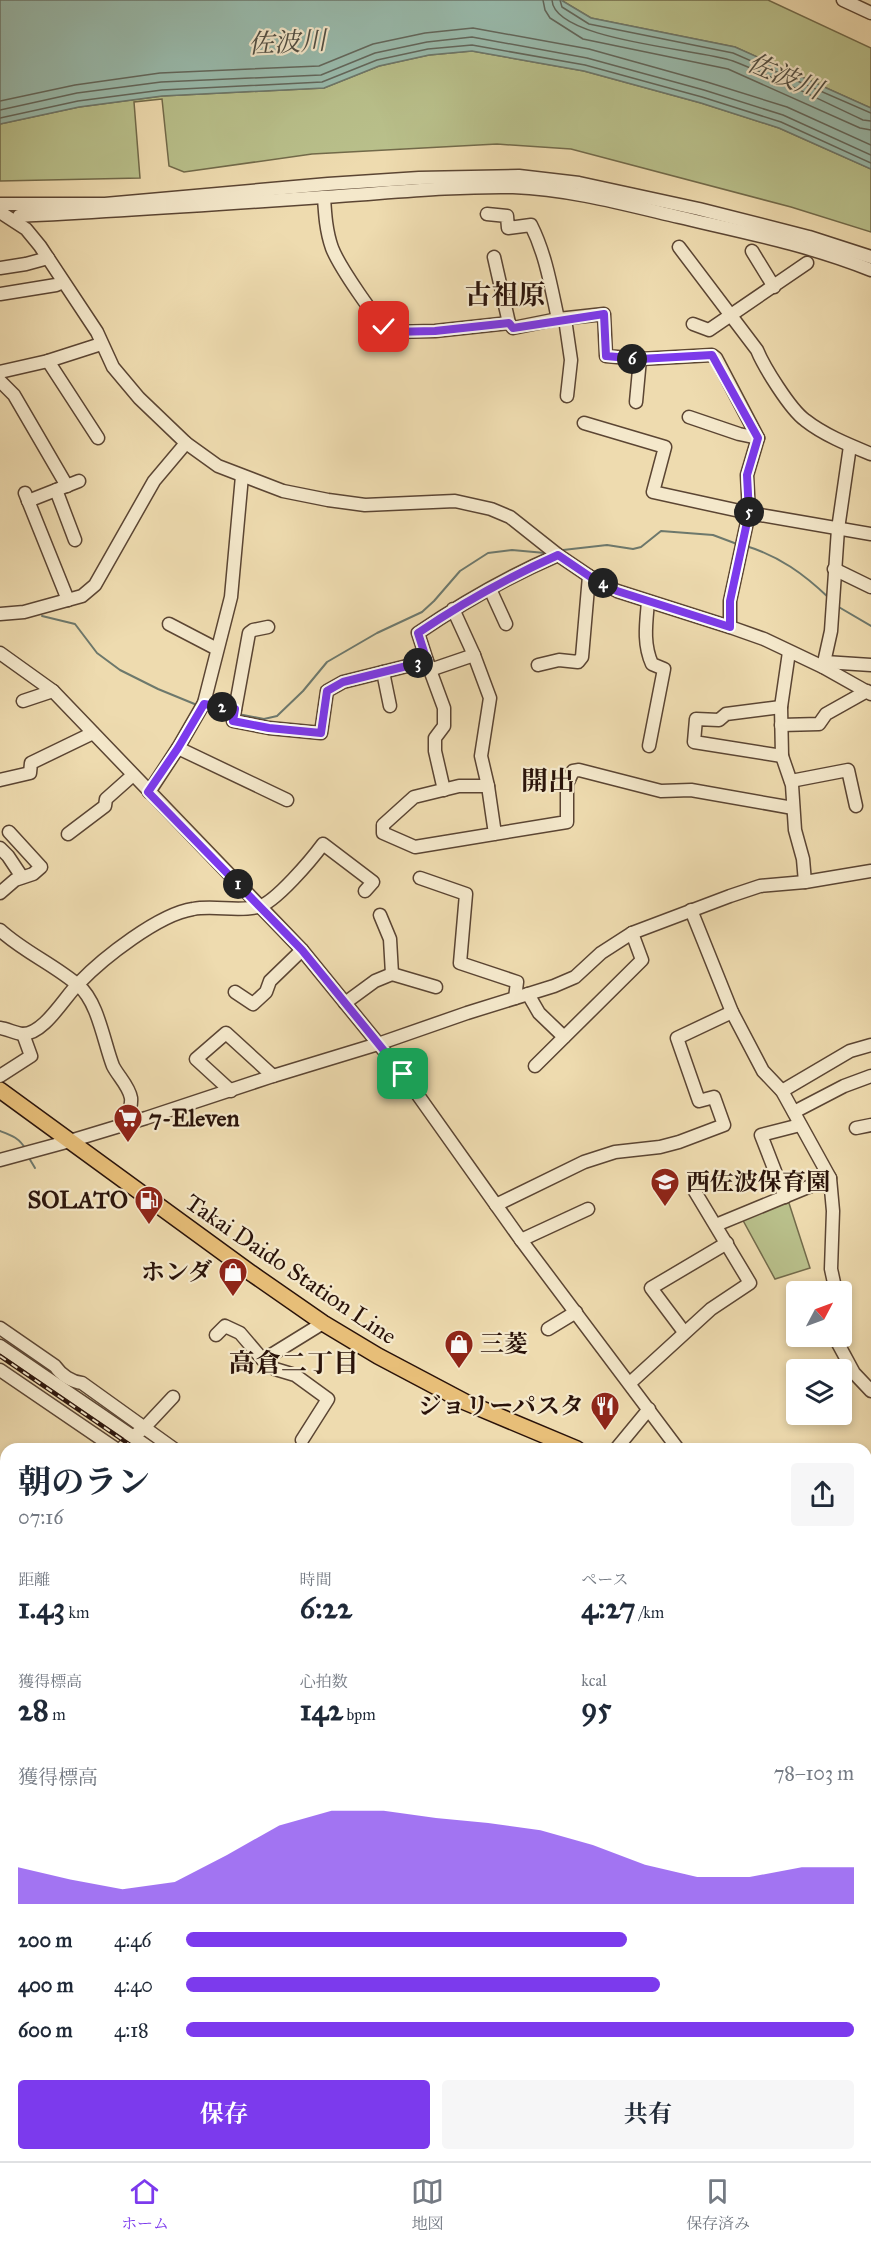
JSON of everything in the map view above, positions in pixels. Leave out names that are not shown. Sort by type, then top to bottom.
[{"type":"main road","name":"Takai Daido Station Line","points":[[0,1090],[323,1323],[378,1356],[465,1402],[563,1443]]},
{"type":"street","points":[[843,0],[871,14]]},
{"type":"street","points":[[0,204],[105,204],[328,184],[419,178],[519,176],[579,183],[699,210],[809,237],[871,257]]},
{"type":"street","points":[[17,221],[20,216],[205,206],[456,187],[516,187],[563,192],[739,231],[802,247],[871,270]]},
{"type":"street","points":[[324,197],[326,230],[333,250],[370,308],[390,332],[435,331],[509,323]]},
{"type":"street","points":[[0,212],[26,229],[48,258],[97,332],[113,368],[138,398],[186,443],[218,466],[283,491],[365,505],[455,501],[475,504],[510,517],[558,555],[617,591],[764,639],[824,665],[869,693]]},
{"type":"street","points":[[487,214],[507,216],[508,228],[531,225],[539,242],[571,360],[567,396]]},
{"type":"street","points":[[680,247],[803,419],[850,446],[870,451]]},
{"type":"street","points":[[752,250],[774,287]]},
{"type":"street","points":[[494,257],[509,323],[513,328],[604,314],[606,356],[640,359],[712,355],[758,438],[747,475],[749,513],[730,601],[730,627]]},
{"type":"street","points":[[0,268],[48,258]]},
{"type":"street","points":[[693,324],[709,330],[807,263]]},
{"type":"street","points":[[0,294],[63,282]]},
{"type":"street","points":[[0,372],[48,361],[101,344]]},
{"type":"street","points":[[636,402],[640,359]]},
{"type":"street","points":[[48,361],[98,438]]},
{"type":"street","points":[[0,381],[14,395],[68,486],[76,534]]},
{"type":"street","points":[[689,417],[758,438]]},
{"type":"street","points":[[584,423],[665,447],[653,492],[749,513],[871,534]]},
{"type":"street","points":[[0,614],[24,612],[82,596],[95,585],[154,481],[186,443]]},
{"type":"street","points":[[824,665],[831,631],[838,530],[850,446]]},
{"type":"street","points":[[148,792],[204,704],[231,597],[242,476]]},
{"type":"street","points":[[68,486],[26,497],[68,600]]},
{"type":"street","points":[[444,790],[435,751],[435,738],[444,726],[444,708],[418,633],[453,609],[558,555]]},
{"type":"street","points":[[834,569],[871,588]]},
{"type":"street","points":[[538,665],[559,660],[578,662],[582,657],[589,576]]},
{"type":"street","points":[[490,589],[506,624]]},
{"type":"street","points":[[648,602],[646,652],[652,664],[664,669],[649,746]]},
{"type":"street","points":[[453,609],[490,698],[481,756],[495,834]]},
{"type":"street","points":[[169,624],[217,649]]},
{"type":"street","points":[[268,627],[249,633],[233,721],[269,728],[321,733],[327,691],[343,682],[474,655]]},
{"type":"street","points":[[789,651],[781,707],[782,756],[791,781],[795,830],[805,882]]},
{"type":"street","points":[[0,653],[53,691],[302,950],[403,1074],[496,1205],[674,1443]]},
{"type":"street","points":[[824,665],[871,665]]},
{"type":"street","points":[[383,672],[390,706]]},
{"type":"street","points":[[24,701],[53,691]]},
{"type":"street","points":[[781,725],[819,724],[826,714],[869,693]]},
{"type":"street","points":[[204,704],[235,709]]},
{"type":"street","points":[[781,707],[726,714],[719,720],[696,719],[694,742],[782,756]]},
{"type":"street","points":[[0,780],[30,772],[31,763],[93,733]]},
{"type":"street","points":[[178,748],[287,800]]},
{"type":"street","points":[[488,786],[459,786],[414,797],[383,825],[383,833],[415,847],[567,822],[567,784],[573,771],[579,770],[661,791],[691,790],[793,808]]},
{"type":"street","points":[[791,781],[848,770],[856,806]]},
{"type":"street","points":[[68,834],[105,806],[106,800],[133,775]]},
{"type":"street","points":[[0,893],[41,867],[9,832]]},
{"type":"street","points":[[0,1028],[23,1034],[43,1024],[77,984],[107,957],[147,930],[183,912],[194,909],[259,907],[284,888],[310,863],[323,844],[373,882],[365,891]]},
{"type":"street","points":[[0,848],[22,877]]},
{"type":"street","points":[[0,1160],[70,1141],[231,1091],[528,994],[575,977],[601,953],[632,933],[760,886],[805,882],[871,871]]},
{"type":"street","points":[[420,878],[466,894],[460,963],[517,982],[515,998]]},
{"type":"street","points":[[691,910],[732,1012],[763,1071],[782,1091],[830,1178],[833,1211],[831,1269],[834,1281]]},
{"type":"street","points":[[380,915],[390,939],[392,974]]},
{"type":"street","points":[[0,930],[15,944],[77,984],[88,998],[102,1030],[113,1065],[131,1098],[130,1111],[125,1124]]},
{"type":"street","points":[[535,1066],[642,960],[632,933]]},
{"type":"street","points":[[235,992],[253,1004],[266,992],[270,981],[302,950]]},
{"type":"street","points":[[345,1003],[375,981],[392,974],[436,987]]},
{"type":"street","points":[[528,994],[539,1013],[564,1036]]},
{"type":"street","points":[[496,1205],[584,1162],[615,1152],[660,1147],[680,1142],[724,1125],[714,1097],[699,1101],[677,1038],[732,1012]]},
{"type":"street","points":[[231,1091],[196,1059],[226,1033],[273,1076]]},
{"type":"street","points":[[0,1076],[31,1056],[23,1034]]},
{"type":"street","points":[[782,1091],[850,1051],[871,1045]]},
{"type":"street","points":[[794,1112],[844,1086],[871,1076]]},
{"type":"street","points":[[785,1197],[761,1135],[801,1125]]},
{"type":"street","points":[[856,1128],[871,1125]]},
{"type":"street","points":[[716,1226],[830,1178]]},
{"type":"street","points":[[630,1383],[711,1309],[750,1283],[694,1190]]},
{"type":"street","points":[[522,1240],[588,1209]]},
{"type":"street","points":[[684,1332],[651,1288],[727,1243]]},
{"type":"street","points":[[548,1329],[576,1312]]},
{"type":"street","points":[[263,1360],[323,1323]]},
{"type":"street","points":[[216,1335],[225,1326],[240,1333],[263,1360],[275,1369],[295,1375],[328,1399],[303,1440]]},
{"type":"street","points":[[142,1443],[1,1347],[5,1331],[75,1383],[82,1383],[165,1443]]},
{"type":"street","points":[[840,1347],[854,1373],[871,1391]]},
{"type":"street","points":[[0,1370],[107,1443]]},
{"type":"street","points":[[127,1443],[173,1397]]},
{"type":"street","points":[[621,1443],[649,1409]]},
{"type":"green space","points":[[561,0],[768,0],[871,48],[871,108],[735,47],[591,18]]},
{"type":"green space","points":[[472,51],[584,71],[701,103],[779,128],[871,169],[871,232],[791,207],[571,149],[497,144],[312,154],[184,172],[169,166],[162,99],[134,102],[140,178],[0,181],[0,124],[79,107],[162,96],[324,88],[379,66],[429,55]]},
{"type":"green space","points":[[787,1197],[810,1268],[775,1279],[740,1215]]},
{"type":"water","name":"佐波川","points":[[0,0],[561,0],[591,18],[735,47],[871,108],[871,169],[779,128],[701,103],[584,71],[472,51],[429,55],[379,66],[324,88],[162,96],[79,107],[0,124]]},
{"type":"waterway","points":[[563,550],[607,545],[633,549],[641,547],[661,531],[713,535],[737,544]]},
{"type":"waterway","points":[[746,546],[790,567],[829,598]]},
{"type":"waterway","points":[[238,714],[264,719],[277,716],[303,691],[327,662],[377,633],[422,612],[460,571],[488,553],[512,550],[545,553]]},
{"type":"waterway","points":[[837,606],[871,626]]},
{"type":"waterway","points":[[42,616],[75,624],[97,653],[120,670],[197,705]]},
{"type":"waterway","points":[[0,1131],[18,1140],[26,1150]]},
{"type":"waterway","points":[[29,1158],[35,1168]]},
{"type":"railway","points":[[0,1356],[127,1443]]},
{"type":"place","name":"7-Eleven","points":[[128,1144]]},
{"type":"place","name":"西佐波保育園","points":[[665,1208]]},
{"type":"place","name":"SOLATO","points":[[149,1226]]},
{"type":"place","name":"ホンダ","points":[[233,1298]]},
{"type":"place","name":"三菱","points":[[459,1370]]},
{"type":"place","name":"ジョリーパスタ","points":[[605,1432]]},
{"type":"district","name":"古祖原","points":[[505,294]]},
{"type":"district","name":"開出","points":[[548,780]]},
{"type":"district","name":"高倉二丁目","points":[[294,1363]]},
{"type":"route","points":[[384,327],[390,332],[435,331],[509,323],[513,328],[558,319],[604,314],[606,356],[640,359],[712,355],[716,358],[758,438],[747,475],[749,513],[730,601],[730,627],[617,591],[558,555],[453,609],[418,633],[427,661],[343,682],[327,691],[321,733],[269,728],[233,721],[235,709],[204,704],[158,780],[148,792],[302,950],[403,1074]]}]
